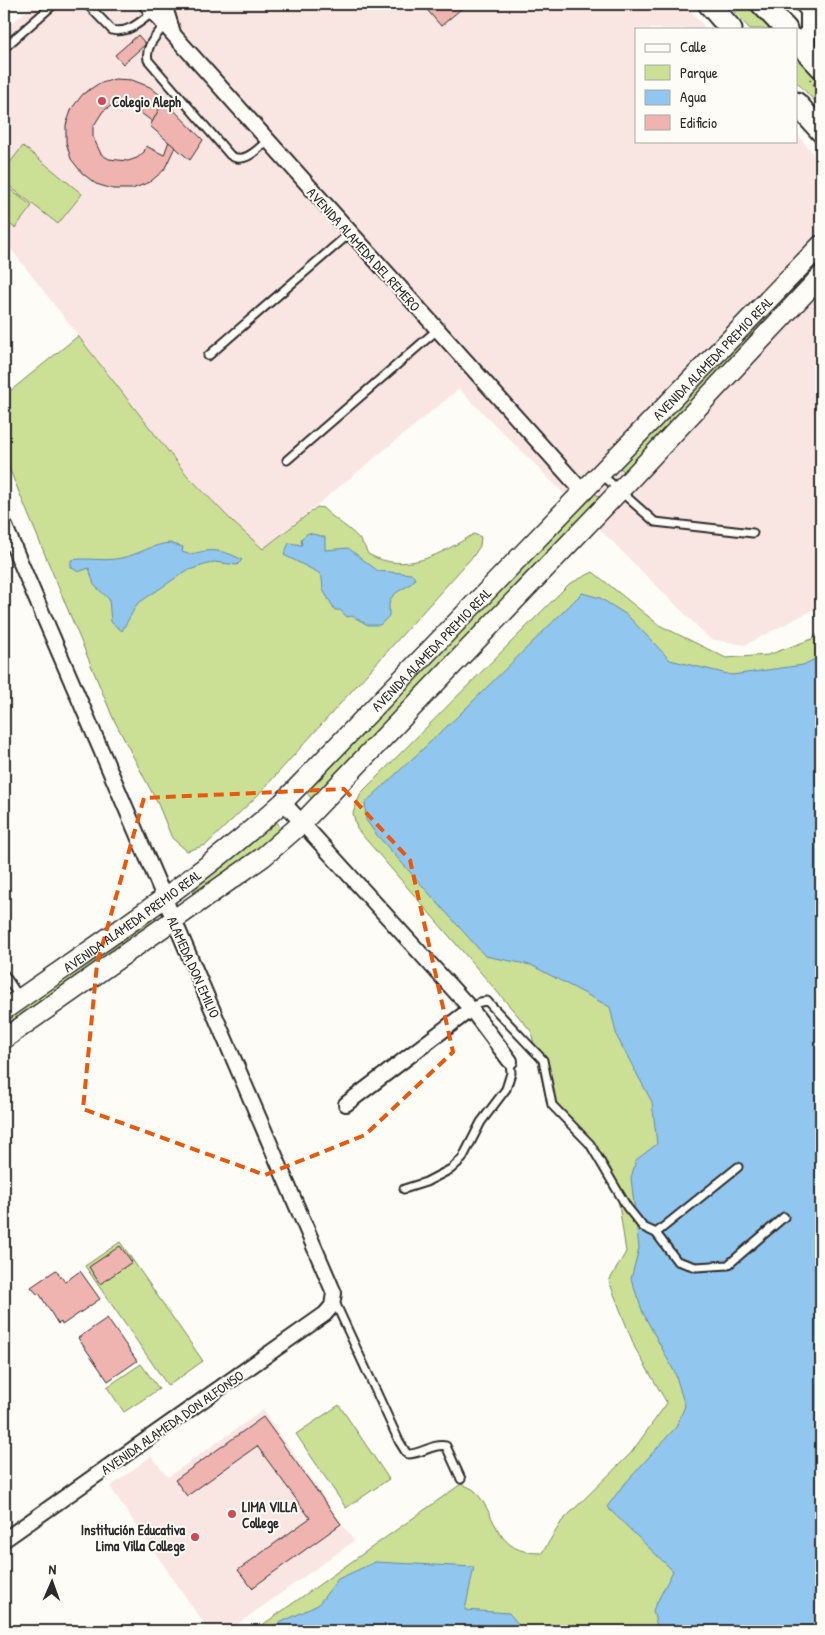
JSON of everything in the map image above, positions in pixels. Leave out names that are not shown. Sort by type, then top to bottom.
[{"type":"main road","points":[[709,4],[730,28]]},
{"type":"main road","points":[[762,4],[785,28]]},
{"type":"main road","points":[[805,52],[821,76]]},
{"type":"main road","points":[[798,105],[821,131]]},
{"type":"street","points":[[164,4],[175,39]]},
{"type":"street","points":[[805,52],[808,6]]},
{"type":"street","name":"AVENIDA ALAMEDA DEL REMERO","points":[[149,8],[584,493]]},
{"type":"street","name":"AVENIDA ALAMEDA PREMIO REAL","points":[[4,1010],[198,875],[243,839],[283,802],[584,493],[821,245]]},
{"type":"street","name":"AVENIDA ALAMEDA PREMIO REAL","points":[[4,1039],[263,857],[302,823],[620,491],[821,276]]},
{"type":"street","name":"ALAMEDA DON EMILIO","points":[[4,524],[334,1288],[334,1300]]},
{"type":"street","points":[[283,802],[471,1009],[510,1061]]},
{"type":"street","points":[[346,1104],[471,1009]]},
{"type":"street","name":"AVENIDA ALAMEDA DON ALFONSO","points":[[4,1540],[325,1314],[332,1306],[334,1300]]},
{"type":"lane","points":[[4,48],[54,4]]},
{"type":"lane","points":[[87,4],[112,30],[116,31],[124,31],[149,8]]},
{"type":"lane","points":[[164,26],[152,41],[148,50],[148,60],[230,154],[235,158],[241,159],[252,154],[267,141]]},
{"type":"lane","points":[[208,356],[350,233]]},
{"type":"lane","points":[[287,460],[438,330]]},
{"type":"lane","points":[[602,474],[655,522],[753,533]]},
{"type":"lane","points":[[4,974],[20,998]]},
{"type":"lane","points":[[471,1009],[480,1002],[487,1001],[543,1060],[552,1105],[590,1144],[627,1207],[643,1227],[656,1233],[678,1261],[696,1267],[728,1265],[784,1217]]},
{"type":"lane","points":[[404,1189],[426,1182],[452,1169],[462,1159],[482,1122],[506,1089],[510,1073],[510,1061]]},
{"type":"lane","points":[[656,1233],[738,1167]]},
{"type":"lane","points":[[334,1300],[399,1441],[407,1454],[414,1455],[432,1448],[446,1446],[462,1479]]},
{"type":"highlighted area","points":[[344,789],[410,860],[453,1052],[365,1135],[265,1175],[83,1109],[97,964],[144,798]]},
{"type":"shaded area","points":[[34,4],[685,4],[705,28],[635,28],[635,142],[798,142],[798,135],[821,163],[821,606],[745,645],[710,639],[459,389],[263,549],[235,524],[186,474],[4,240],[4,30]]},
{"type":"shaded area","name":"LIMA VILLA College","points":[[263,1410],[354,1541],[228,1631],[209,1631],[110,1487],[151,1456],[168,1477]]},
{"type":"green space","points":[[727,4],[749,4],[771,28],[749,28]]},
{"type":"green space","points":[[798,57],[821,83],[821,108],[798,83]]},
{"type":"green space","points":[[23,146],[82,194],[58,224],[4,182],[4,170]]},
{"type":"green space","points":[[4,185],[32,206],[15,228],[4,220]]},
{"type":"green space","points":[[821,256],[821,267],[626,473],[619,467]]},
{"type":"green space","points":[[78,336],[186,474],[235,524],[263,549],[317,507],[323,508],[360,539],[368,554],[396,563],[410,562],[436,555],[474,534],[481,537],[480,546],[474,555],[258,795],[206,845],[187,851],[172,838],[158,804],[113,718],[4,456],[4,396]]},
{"type":"green space","points":[[595,493],[601,499],[313,800],[304,790]]},
{"type":"green space","points":[[593,572],[659,625],[726,658],[768,655],[812,639],[821,632],[821,1631],[254,1631],[461,1484],[475,1491],[483,1501],[499,1532],[506,1541],[515,1548],[526,1552],[542,1553],[562,1521],[631,1453],[667,1403],[635,1348],[609,1281],[626,1252],[618,1198],[581,1139],[548,1108],[531,1031],[357,829],[353,813],[361,793],[569,584]]},
{"type":"green space","points":[[275,820],[283,830],[254,854],[196,896],[190,888],[246,846]]},
{"type":"green space","points":[[154,913],[160,922],[4,1032],[4,1018]]},
{"type":"green space","points":[[120,1242],[203,1361],[168,1386],[85,1266]]},
{"type":"green space","points":[[141,1364],[159,1389],[124,1412],[107,1387]]},
{"type":"green space","points":[[339,1405],[389,1479],[346,1508],[296,1434]]},
{"type":"water","points":[[308,533],[325,537],[325,550],[348,548],[378,571],[412,574],[415,579],[412,583],[390,599],[389,616],[380,625],[368,625],[352,616],[347,617],[340,610],[335,610],[323,590],[322,578],[319,573],[284,555],[289,543],[302,545],[301,539]]},
{"type":"water","points":[[170,543],[183,547],[182,552],[185,553],[220,551],[242,560],[237,565],[214,562],[186,571],[137,604],[122,631],[111,622],[109,599],[94,585],[89,568],[78,572],[71,567],[71,560],[121,558],[158,545]]},
{"type":"water","points":[[582,593],[600,598],[627,615],[670,660],[732,675],[803,665],[821,656],[821,1631],[658,1631],[653,1610],[673,1571],[607,1507],[621,1488],[676,1427],[685,1406],[675,1373],[643,1313],[631,1279],[639,1248],[631,1178],[636,1160],[657,1144],[652,1102],[617,1037],[610,1007],[531,965],[485,956],[376,834],[366,820],[365,803],[458,716]]},
{"type":"water","points":[[375,1562],[474,1567],[465,1610],[509,1613],[524,1631],[262,1631],[318,1605],[338,1579]]},
{"type":"building","points":[[422,4],[467,4],[441,26]]},
{"type":"building","points":[[138,35],[146,44],[123,64],[115,55]]},
{"type":"building","points":[[115,79],[132,80],[150,87],[165,99],[153,122],[130,105],[111,106],[103,111],[93,127],[93,137],[101,154],[109,159],[128,161],[137,158],[144,152],[146,146],[164,155],[169,141],[175,147],[164,170],[150,182],[132,189],[113,189],[96,184],[82,173],[71,159],[66,142],[66,125],[72,108],[83,94],[98,84]]},
{"type":"building","points":[[164,100],[203,140],[190,160],[150,126]]},
{"type":"building","points":[[120,1246],[132,1262],[100,1284],[89,1267]]},
{"type":"building","points":[[56,1270],[65,1282],[80,1271],[100,1299],[62,1325],[61,1322],[58,1324],[39,1293],[37,1294],[31,1287]]},
{"type":"building","points":[[107,1318],[137,1361],[108,1381],[78,1338]]},
{"type":"building","points":[[263,1417],[341,1524],[252,1588],[238,1570],[310,1518],[257,1446],[187,1496],[175,1480]]},
{"type":"place","name":"Colegio Aleph","points":[[102,101]]},
{"type":"place","name":"LIMA VILLA College","points":[[232,1514]]},
{"type":"place","name":"Institución Educativa Lima Villa College","points":[[195,1537]]}]
